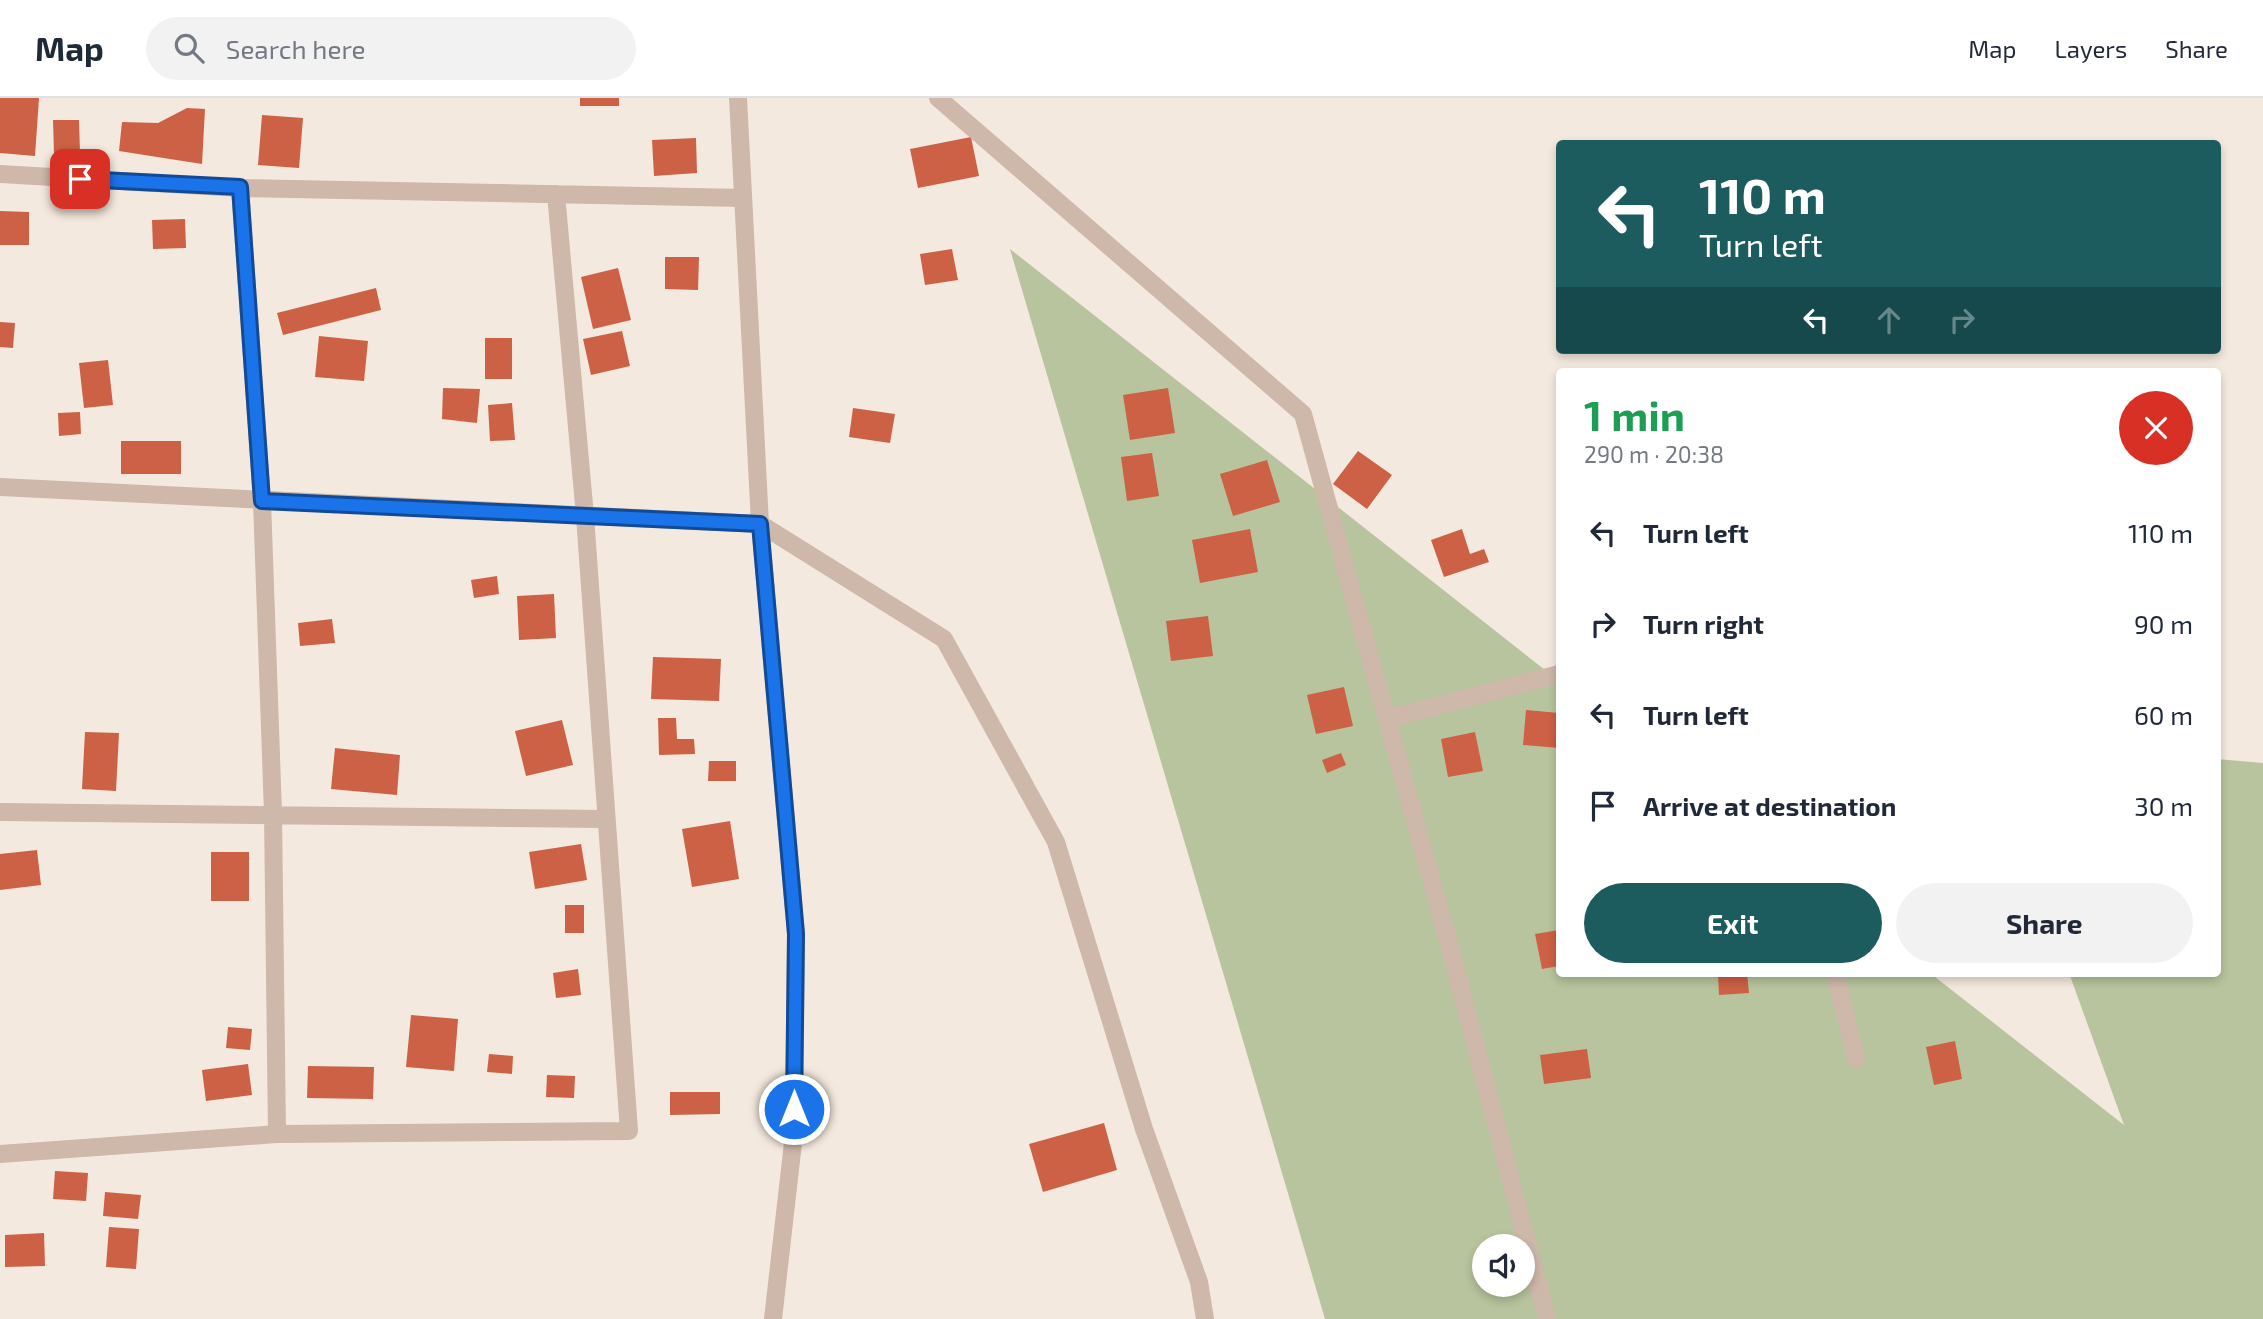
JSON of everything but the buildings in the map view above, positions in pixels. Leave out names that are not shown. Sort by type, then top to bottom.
[{"type":"street","points":[[738,98],[760,524],[796,934],[794,1134],[774,1319]]},
{"type":"street","points":[[938,98],[1303,414],[1547,1319]]},
{"type":"street","points":[[0,174],[240,187],[743,198]]},
{"type":"street","points":[[240,187],[262,501],[273,813],[277,1134]]},
{"type":"street","points":[[0,1154],[277,1134],[629,1131],[585,516],[556,194]]},
{"type":"street","points":[[0,487],[760,524],[943,639],[1056,842],[1144,1129],[1199,1282],[1205,1319]]},
{"type":"street","points":[[1387,719],[1556,675]]},
{"type":"street","points":[[0,812],[273,813],[605,819]]},
{"type":"street","points":[[1836,977],[1856,1059]]},
{"type":"green space","points":[[1010,249],[1556,679],[1556,977],[1935,977],[2124,1125],[2070,977],[2221,977],[2221,759],[2263,763],[2263,1319],[1325,1319]]},
{"type":"route","points":[[80,179],[240,187],[262,501],[760,524],[796,934],[794,1109]]}]
